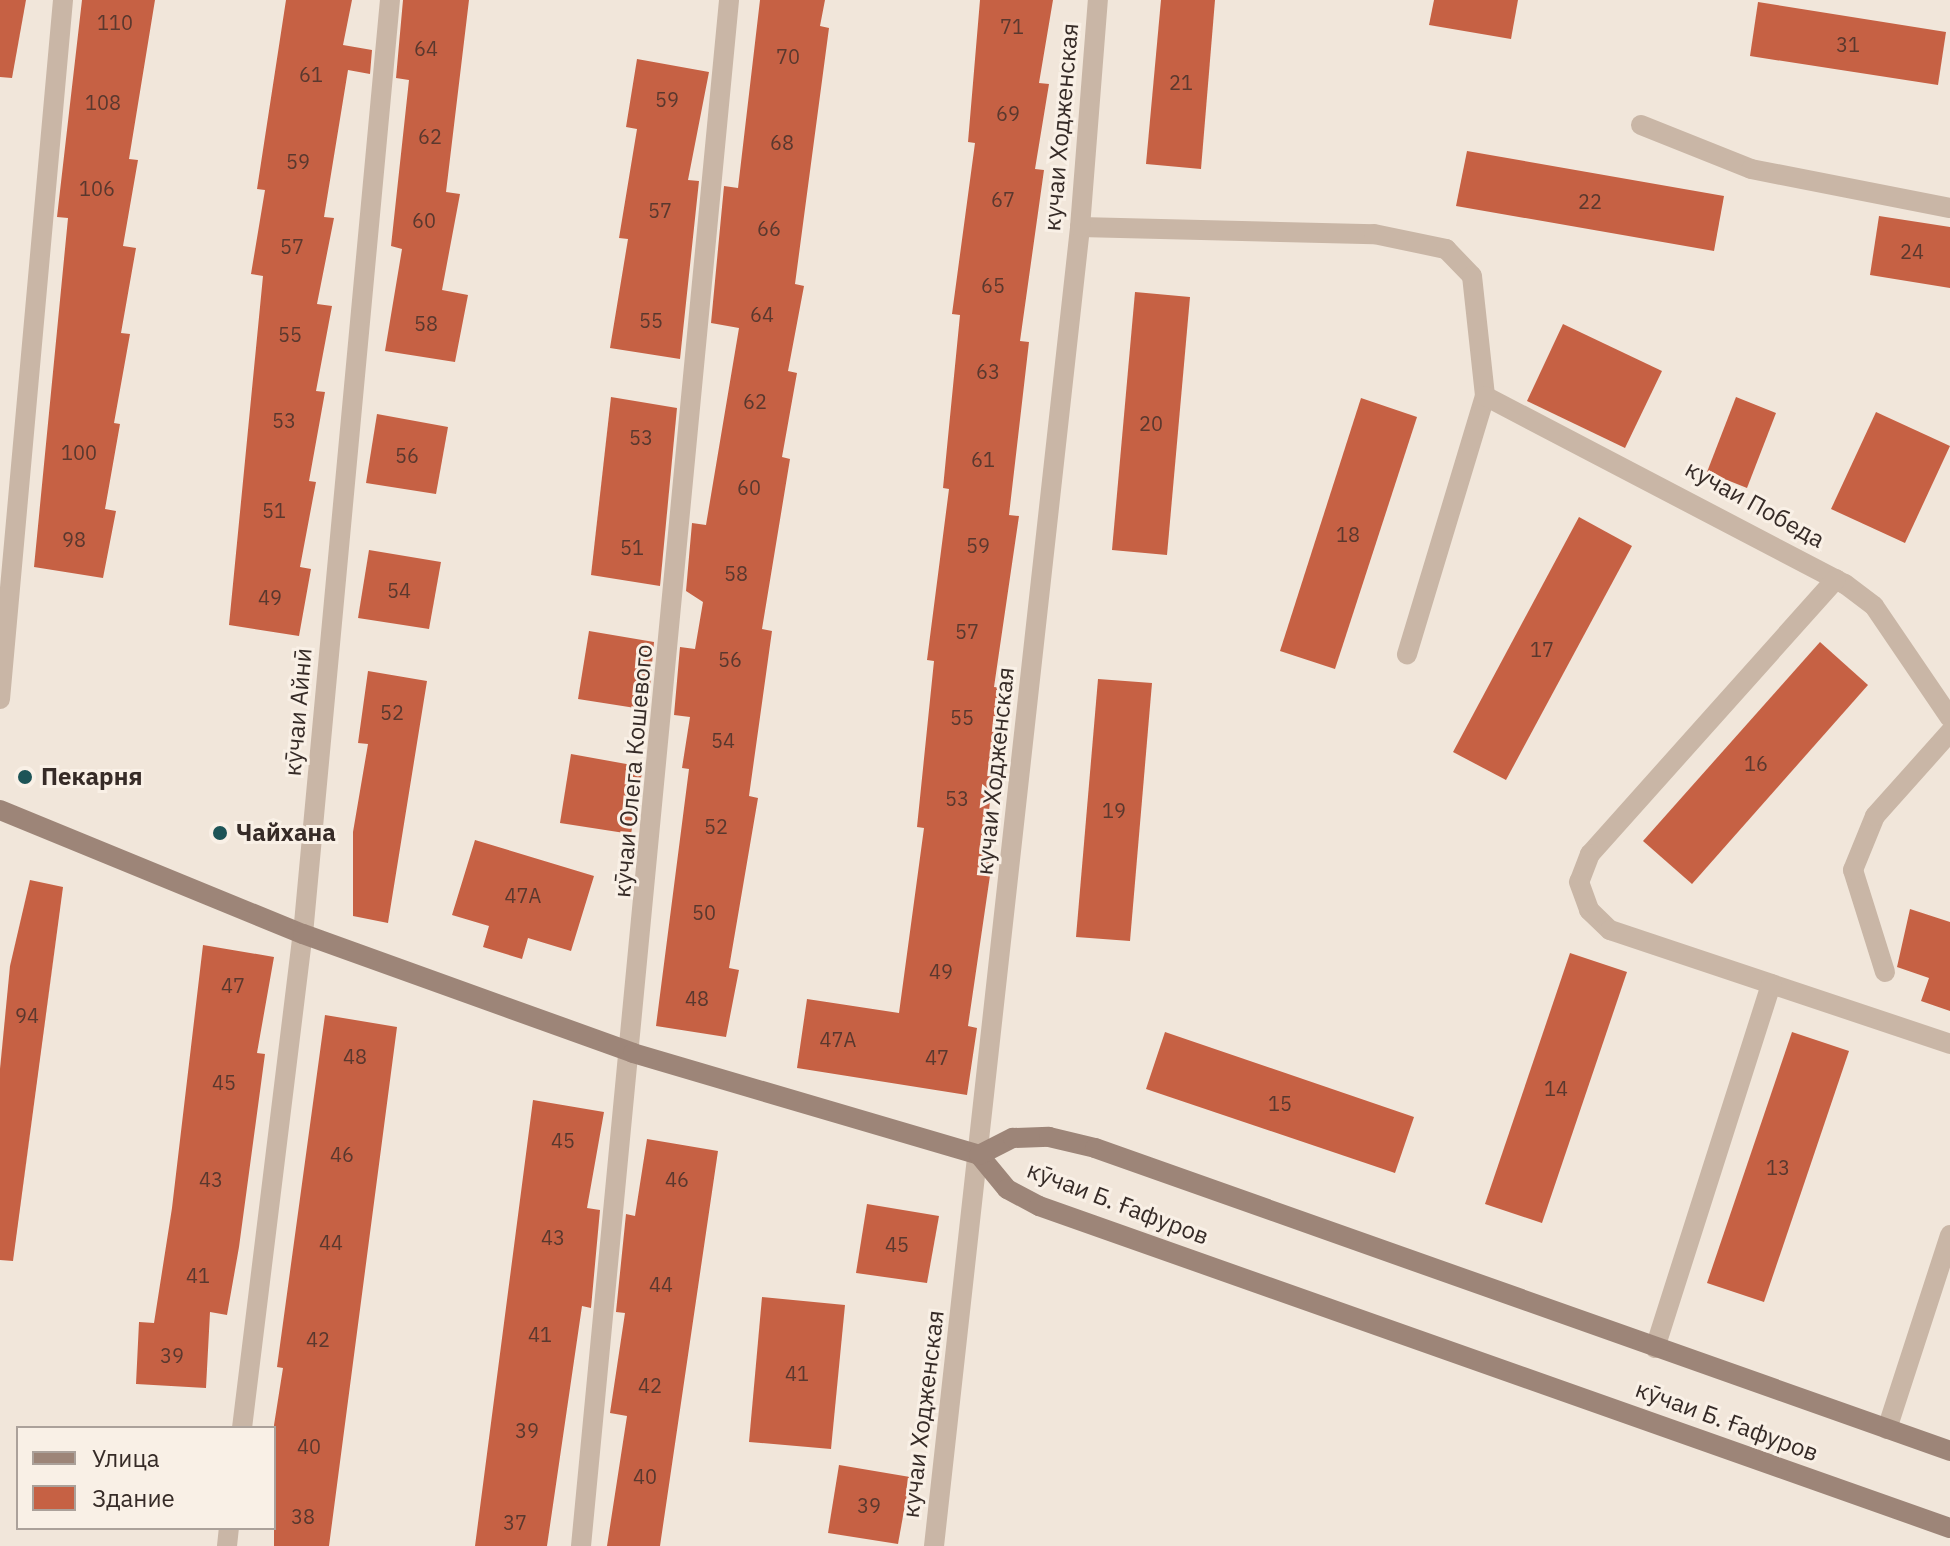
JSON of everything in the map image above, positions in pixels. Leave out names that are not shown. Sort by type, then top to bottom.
[{"type":"main road","points":[[0,810],[303,934],[633,1053],[979,1155]]},
{"type":"main road","name":"кӯчаи Б. Ғафуров","points":[[1950,1451],[1095,1148],[1013,1138],[979,1155],[1007,1189],[1039,1206],[1950,1528]]},
{"type":"street","points":[[0,699],[63,0]]},
{"type":"street","name":"кӯчаи Айнӣ","points":[[242,1426],[303,934],[390,0]]},
{"type":"street","name":"кӯчаи Олега Кошевого","points":[[581,1546],[633,1053],[729,0]]},
{"type":"street","name":"кучаи Ходженская","points":[[934,1546],[1080,227],[1098,0]]},
{"type":"street","points":[[1641,125],[1751,169],[1950,208]]},
{"type":"street","points":[[1080,227],[1374,234],[1446,249],[1472,276],[1485,396],[1407,655]]},
{"type":"street","name":"кучаи Победа","points":[[1485,396],[1836,579],[1874,606],[1950,718]]},
{"type":"street","points":[[1836,579],[1590,854],[1579,882],[1589,910],[1610,930],[1950,1044]]},
{"type":"street","points":[[1885,972],[1853,870],[1875,816],[1950,732]]},
{"type":"street","points":[[1655,1348],[1771,984]]},
{"type":"street","points":[[1887,1429],[1950,1235]]},
{"type":"building","points":[[0,0],[26,0],[12,78],[0,77]]},
{"type":"building","points":[[82,0],[155,0],[129,159],[138,160],[123,246],[136,248],[121,333],[130,334],[114,423],[120,424],[105,509],[116,511],[103,578],[34,567],[68,218],[57,217]]},
{"type":"building","points":[[286,0],[352,0],[343,45],[372,50],[370,74],[348,70],[324,217],[334,218],[317,304],[332,306],[316,391],[325,392],[309,481],[316,482],[300,567],[311,569],[299,636],[229,625],[263,276],[251,274],[265,190],[257,189]]},
{"type":"building","points":[[403,0],[469,0],[446,192],[460,194],[442,290],[468,295],[455,362],[385,351],[402,249],[391,246],[409,80],[396,78]]},
{"type":"building","points":[[760,0],[825,0],[820,26],[829,28],[795,284],[804,286],[788,371],[797,373],[782,457],[790,459],[762,629],[772,631],[749,796],[758,798],[729,968],[739,970],[726,1037],[656,1026],[689,769],[682,768],[690,717],[674,715],[680,647],[695,649],[703,602],[686,591],[692,523],[706,525],[739,328],[711,323],[724,186],[738,188]]},
{"type":"building","points":[[980,0],[1053,0],[1039,83],[1049,84],[1035,169],[1044,170],[1020,341],[1029,342],[1009,515],[1019,516],[994,687],[1003,688],[984,854],[993,855],[968,1026],[977,1028],[967,1095],[797,1068],[807,999],[899,1013],[924,828],[917,827],[934,661],[927,660],[949,489],[943,488],[960,315],[952,314],[975,143],[968,142]]},
{"type":"building","points":[[1161,0],[1215,0],[1201,169],[1146,164]]},
{"type":"building","points":[[1434,0],[1518,0],[1511,39],[1429,25]]},
{"type":"building","points":[[1758,2],[1946,32],[1938,85],[1750,56]]},
{"type":"building","points":[[637,59],[709,72],[688,180],[699,181],[680,359],[610,348],[628,239],[619,238],[637,129],[626,127]]},
{"type":"building","points":[[1467,151],[1724,196],[1714,251],[1456,206]]},
{"type":"building","points":[[1879,216],[1950,227],[1950,288],[1870,275]]},
{"type":"building","points":[[1135,292],[1190,297],[1167,555],[1112,550]]},
{"type":"building","points":[[1563,324],[1662,371],[1625,448],[1527,401]]},
{"type":"building","points":[[611,397],[677,408],[660,586],[591,575]]},
{"type":"building","points":[[1736,397],[1776,413],[1747,488],[1707,472]]},
{"type":"building","points":[[1361,398],[1417,417],[1335,669],[1280,651]]},
{"type":"building","points":[[1876,412],[1950,446],[1905,543],[1831,509]]},
{"type":"building","points":[[377,414],[448,427],[436,494],[366,483]]},
{"type":"building","points":[[1579,517],[1632,546],[1506,780],[1453,752]]},
{"type":"building","points":[[369,550],[441,562],[429,629],[358,618]]},
{"type":"building","points":[[589,631],[654,642],[648,710],[578,699]]},
{"type":"building","points":[[1820,642],[1868,685],[1692,884],[1643,841]]},
{"type":"building","points":[[368,671],[427,681],[388,923],[353,916],[353,832],[368,744],[358,743]]},
{"type":"building","points":[[1098,679],[1152,683],[1130,941],[1076,937]]},
{"type":"building","points":[[571,754],[643,767],[631,834],[560,823]]},
{"type":"building","points":[[475,840],[594,876],[571,951],[528,938],[522,959],[483,947],[489,926],[452,915]]},
{"type":"building","points":[[30,880],[63,887],[13,1261],[0,1260],[0,1069],[10,966]]},
{"type":"building","points":[[1910,909],[1950,922],[1950,1011],[1921,1001],[1929,978],[1897,967]]},
{"type":"building","points":[[203,945],[274,957],[257,1053],[265,1054],[239,1247],[227,1315],[210,1312],[206,1388],[136,1384],[139,1322],[154,1323],[172,1208]]},
{"type":"building","points":[[1570,953],[1627,972],[1542,1223],[1485,1204]]},
{"type":"building","points":[[325,1015],[397,1027],[329,1546],[274,1546],[274,1425],[283,1368],[277,1367]]},
{"type":"building","points":[[1165,1032],[1414,1117],[1395,1173],[1146,1089]]},
{"type":"building","points":[[1792,1032],[1849,1051],[1764,1302],[1707,1283]]},
{"type":"building","points":[[533,1100],[604,1112],[587,1208],[600,1210],[591,1308],[582,1306],[547,1546],[475,1546]]},
{"type":"building","points":[[647,1139],[718,1151],[660,1546],[607,1546],[627,1416],[610,1413],[625,1313],[616,1312],[626,1214],[635,1216]]},
{"type":"building","points":[[867,1204],[939,1216],[927,1283],[856,1273]]},
{"type":"building","points":[[762,1297],[845,1305],[831,1449],[749,1442]]},
{"type":"building","points":[[839,1465],[910,1477],[898,1544],[828,1533]]},
{"type":"place","name":"Пекарня","points":[[25,777]]},
{"type":"place","name":"Чайхана","points":[[220,833]]}]
